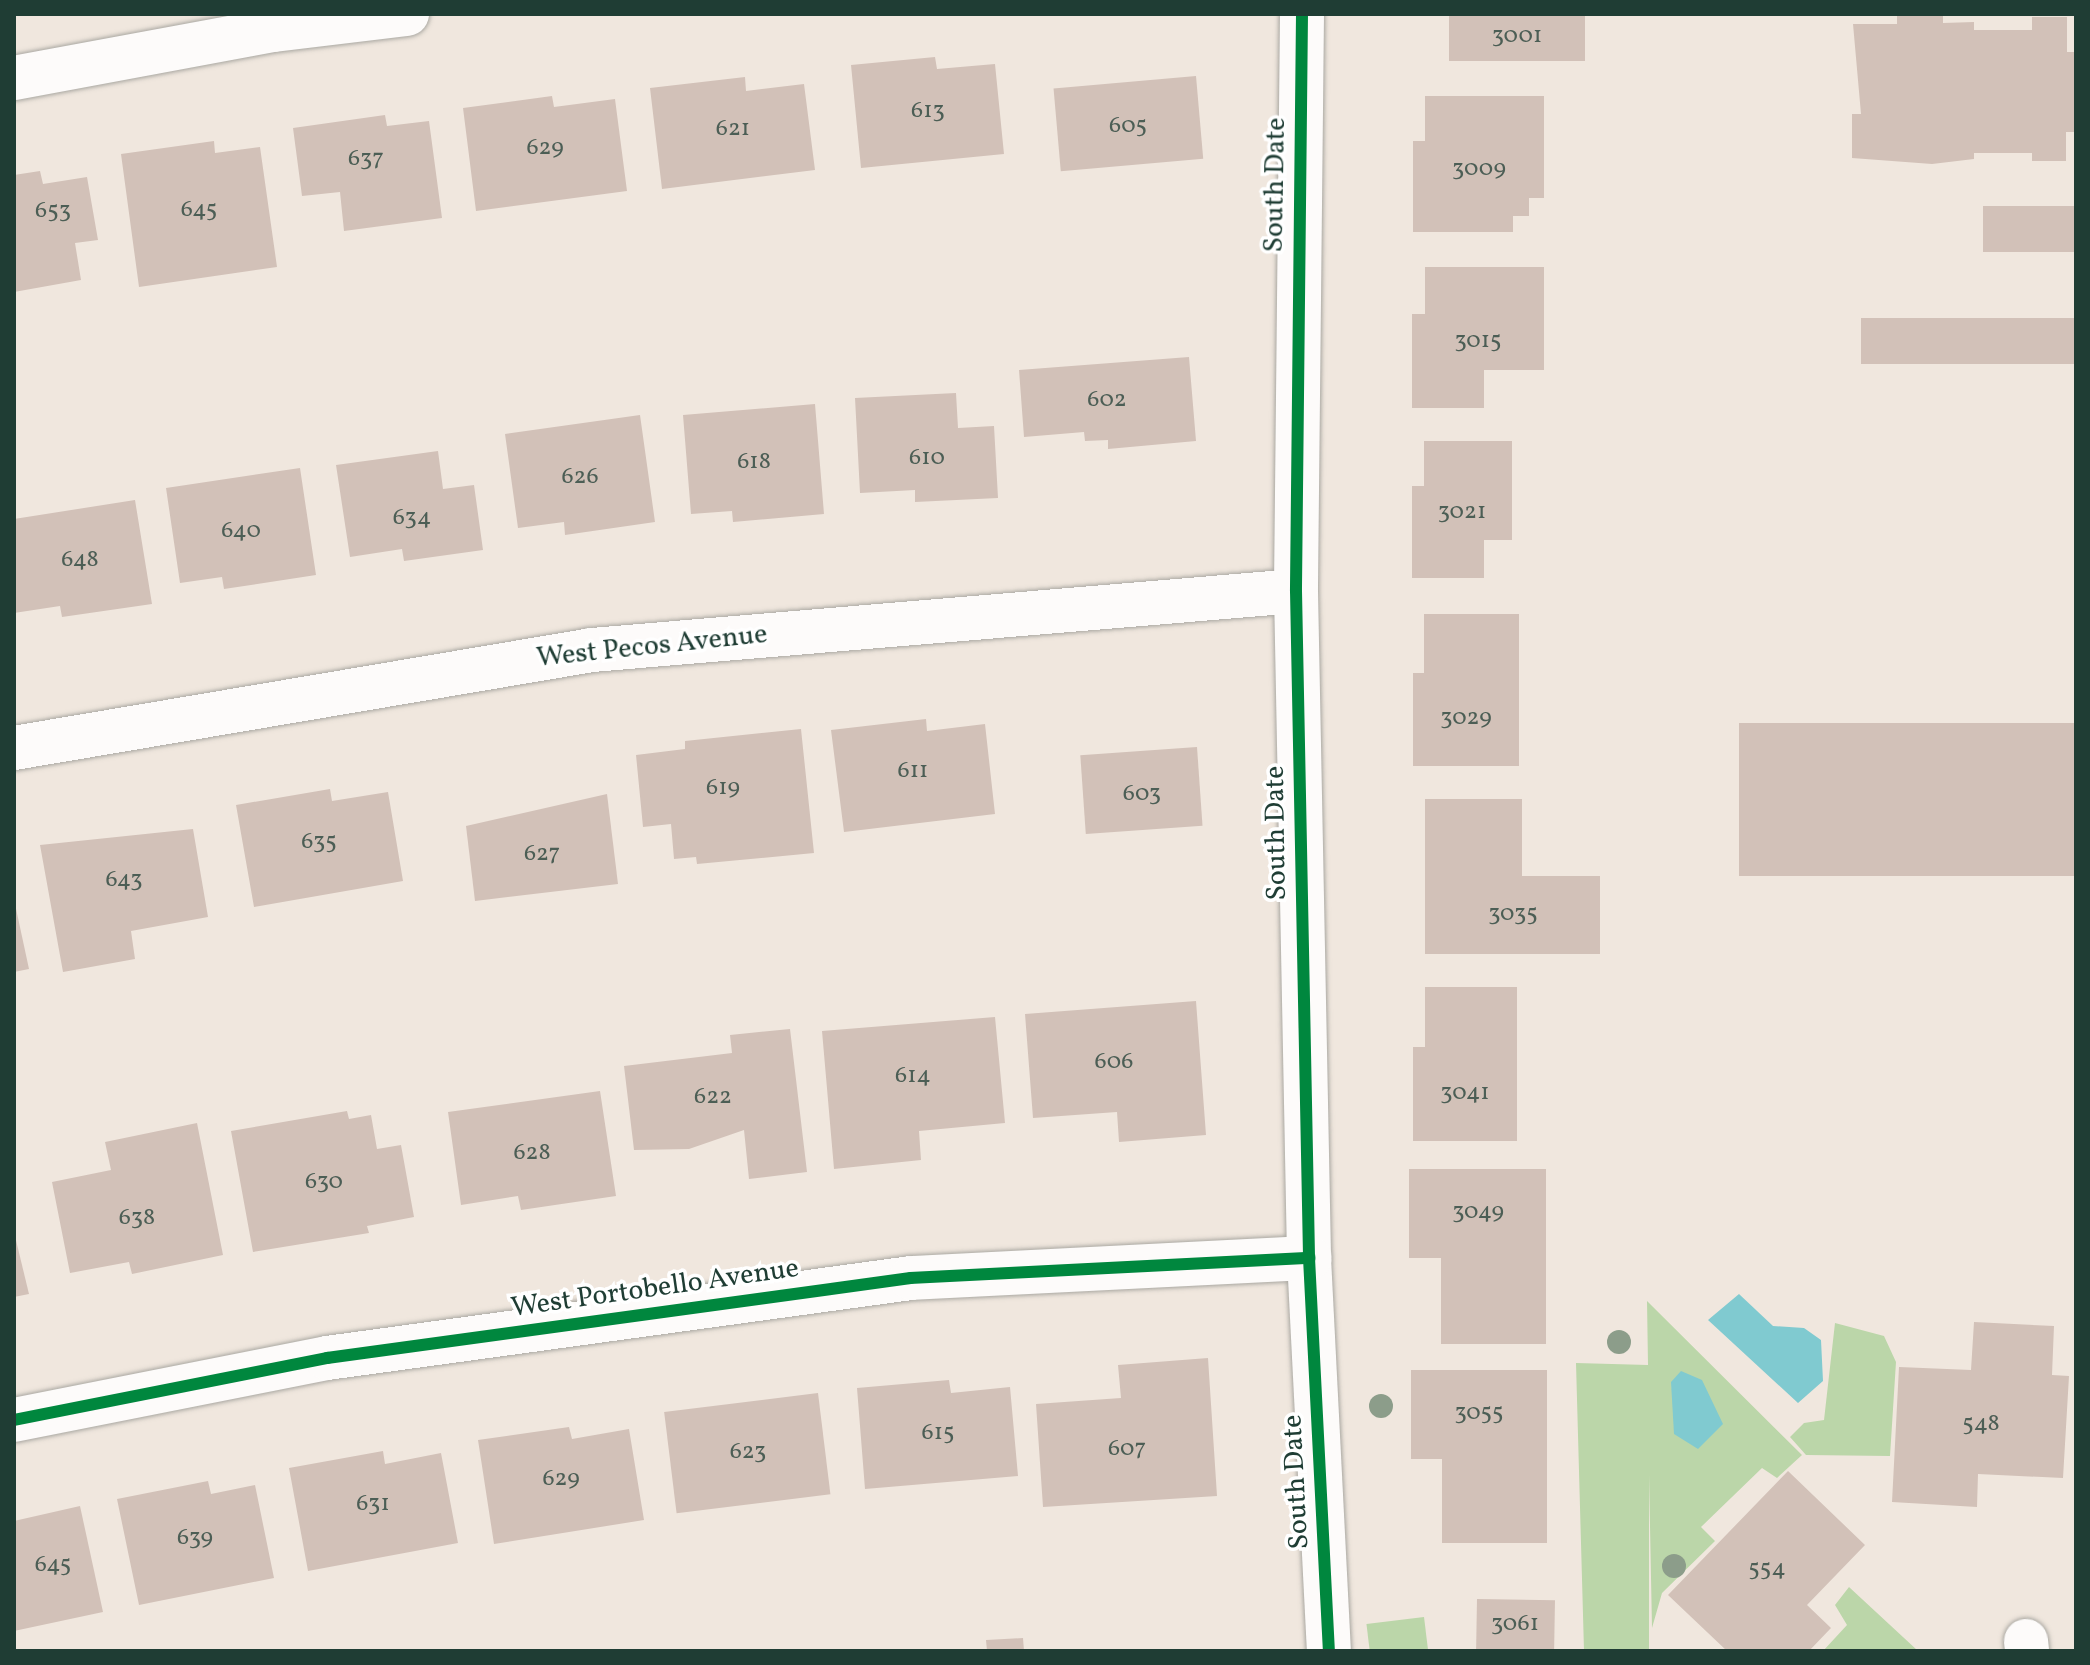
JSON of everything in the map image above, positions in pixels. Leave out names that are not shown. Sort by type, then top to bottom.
[{"type":"street","points":[[14,78],[274,30],[407,14]]},
{"type":"street","name":"South Date","points":[[1302,14],[1296,591],[1309,1258],[1329,1651]]},
{"type":"street","name":"West Pecos Avenue","points":[[14,748],[592,650],[1296,591]]},
{"type":"street","name":"West Portobello Avenue","points":[[14,1420],[327,1358],[911,1278],[1309,1258]]},
{"type":"green space","points":[[1647,1301],[1802,1455],[1777,1478],[1762,1468],[1701,1527],[1715,1541],[1662,1593],[1652,1628],[1649,1475],[1649,1651],[1584,1651],[1576,1363],[1648,1365]]},
{"type":"green space","points":[[1835,1323],[1884,1336],[1896,1362],[1890,1456],[1806,1455],[1790,1437],[1804,1423],[1824,1420]]},
{"type":"green space","points":[[1849,1587],[1917,1651],[1823,1651],[1847,1625],[1835,1605]]},
{"type":"green space","points":[[1424,1617],[1428,1651],[1370,1651],[1366,1624]]},
{"type":"water","points":[[1739,1294],[1773,1326],[1804,1328],[1821,1340],[1823,1381],[1798,1403],[1708,1320]]},
{"type":"water","points":[[1681,1371],[1702,1380],[1723,1424],[1698,1449],[1674,1434],[1671,1382]]},
{"type":"building","points":[[1449,14],[1585,14],[1585,61],[1449,61]]},
{"type":"building","points":[[1897,16],[1943,16],[1943,23],[1974,22],[1974,30],[2032,30],[2032,17],[2067,17],[2067,52],[2076,52],[2076,132],[2066,132],[2066,161],[2032,161],[2032,153],[1974,153],[1974,159],[1932,164],[1852,158],[1852,114],[1861,114],[1853,24],[1897,24]]},
{"type":"building","points":[[935,57],[937,69],[995,64],[1004,154],[861,168],[851,65]]},
{"type":"building","points":[[1196,76],[1203,159],[1061,171],[1054,88]]},
{"type":"building","points":[[745,77],[746,91],[804,84],[815,170],[662,189],[650,88]]},
{"type":"building","points":[[552,96],[554,107],[615,99],[627,191],[476,211],[463,108]]},
{"type":"building","points":[[1425,96],[1544,96],[1544,198],[1529,198],[1529,216],[1513,216],[1513,232],[1413,232],[1413,141],[1425,141]]},
{"type":"building","points":[[385,115],[387,126],[429,121],[442,218],[344,231],[340,192],[302,196],[293,128]]},
{"type":"building","points":[[214,141],[215,153],[260,147],[277,267],[139,287],[121,154]]},
{"type":"building","points":[[40,171],[43,184],[87,177],[98,240],[75,243],[81,280],[14,292],[14,175]]},
{"type":"building","points":[[1983,206],[2076,206],[2076,252],[1983,252]]},
{"type":"building","points":[[1425,267],[1544,267],[1544,370],[1484,370],[1484,408],[1412,408],[1412,314],[1425,314]]},
{"type":"building","points":[[1861,318],[2076,318],[2076,364],[1861,364]]},
{"type":"building","points":[[1189,357],[1196,441],[1108,449],[1108,440],[1085,441],[1084,432],[1024,437],[1019,370]]},
{"type":"building","points":[[956,393],[958,428],[994,426],[998,498],[915,502],[915,490],[860,493],[855,398]]},
{"type":"building","points":[[815,404],[824,514],[733,522],[732,511],[691,514],[683,415]]},
{"type":"building","points":[[640,415],[655,522],[565,535],[564,522],[518,528],[505,434]]},
{"type":"building","points":[[1424,441],[1512,441],[1512,540],[1484,540],[1484,578],[1412,578],[1412,486],[1424,486]]},
{"type":"building","points":[[438,451],[443,489],[474,485],[483,550],[404,561],[402,549],[350,557],[336,465]]},
{"type":"building","points":[[300,468],[316,575],[224,589],[222,577],[180,583],[166,488]]},
{"type":"building","points":[[135,500],[152,604],[62,617],[60,606],[14,613],[14,519]]},
{"type":"building","points":[[1424,614],[1519,614],[1519,766],[1413,766],[1413,673],[1424,673]]},
{"type":"building","points":[[926,719],[927,731],[985,724],[995,814],[844,832],[831,730]]},
{"type":"building","points":[[1739,723],[2076,723],[2076,876],[1739,876]]},
{"type":"building","points":[[801,729],[814,853],[697,864],[696,857],[674,859],[671,824],[643,827],[636,755],[685,749],[685,741]]},
{"type":"building","points":[[1197,747],[1203,826],[1086,834],[1080,755]]},
{"type":"building","points":[[330,789],[332,801],[388,792],[403,881],[254,907],[236,805]]},
{"type":"building","points":[[607,794],[618,884],[475,901],[466,826]]},
{"type":"building","points":[[1425,799],[1522,799],[1522,876],[1600,876],[1600,954],[1425,954]]},
{"type":"building","points":[[193,829],[208,917],[131,931],[135,959],[63,972],[40,845]]},
{"type":"building","points":[[14,905],[29,969],[14,972]]},
{"type":"building","points":[[1425,987],[1517,987],[1517,1141],[1413,1141],[1413,1047],[1425,1047]]},
{"type":"building","points":[[1196,1001],[1206,1135],[1119,1142],[1117,1112],[1033,1118],[1025,1014]]},
{"type":"building","points":[[995,1017],[1005,1123],[919,1131],[921,1160],[834,1169],[822,1031]]},
{"type":"building","points":[[790,1029],[807,1172],[749,1179],[744,1130],[689,1149],[634,1150],[624,1066],[732,1053],[730,1035]]},
{"type":"building","points":[[600,1091],[616,1196],[521,1210],[518,1196],[461,1205],[448,1112]]},
{"type":"building","points":[[347,1111],[349,1119],[371,1115],[377,1149],[401,1145],[414,1217],[367,1226],[369,1233],[253,1252],[231,1131]]},
{"type":"building","points":[[197,1123],[223,1255],[132,1274],[129,1262],[70,1273],[52,1182],[111,1170],[105,1142]]},
{"type":"building","points":[[1409,1169],[1546,1169],[1546,1344],[1441,1344],[1441,1258],[1409,1258]]},
{"type":"building","points":[[14,1232],[29,1294],[14,1297]]},
{"type":"building","points":[[1974,1322],[2054,1326],[2052,1375],[2069,1376],[2063,1478],[1978,1474],[1977,1507],[1892,1502],[1899,1367],[1971,1370]]},
{"type":"building","points":[[1208,1358],[1217,1496],[1043,1507],[1036,1404],[1121,1398],[1118,1365]]},
{"type":"building","points":[[1411,1370],[1547,1370],[1547,1543],[1442,1543],[1442,1459],[1411,1459]]},
{"type":"building","points":[[949,1380],[951,1393],[1010,1387],[1018,1476],[865,1489],[857,1388]]},
{"type":"building","points":[[818,1393],[830,1494],[677,1513],[664,1412]]},
{"type":"building","points":[[569,1427],[572,1439],[629,1429],[644,1520],[494,1544],[478,1440]]},
{"type":"building","points":[[383,1451],[385,1464],[441,1453],[458,1543],[308,1571],[289,1468]]},
{"type":"building","points":[[1788,1471],[1865,1545],[1807,1605],[1831,1628],[1809,1651],[1727,1651],[1668,1595]]},
{"type":"building","points":[[208,1481],[211,1494],[255,1485],[274,1578],[139,1605],[117,1499]]},
{"type":"building","points":[[80,1506],[103,1612],[14,1631],[14,1521]]},
{"type":"building","points":[[1477,1599],[1555,1600],[1554,1651],[1476,1651]]},
{"type":"building","points":[[1023,1638],[1024,1651],[987,1651],[986,1640]]},
{"type":"cycle path","points":[[1302,14],[1296,591],[1309,1258],[1329,1651]]},
{"type":"cycle path","points":[[14,1420],[327,1358],[911,1278],[1309,1258]]}]
